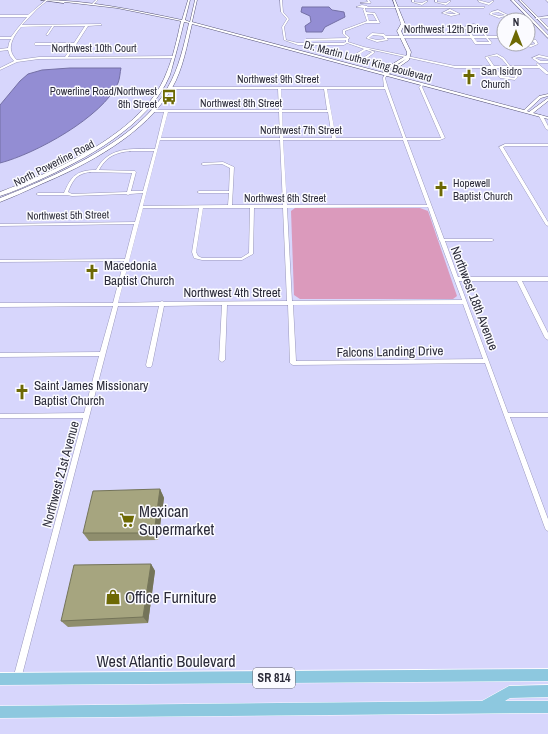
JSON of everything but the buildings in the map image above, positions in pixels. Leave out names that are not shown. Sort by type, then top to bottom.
[{"type":"main road","name":"Dr. Martin Luther King Boulevard","points":[[42,0],[120,8]]},
{"type":"main road","name":"Dr. Martin Luther King Boulevard","points":[[59,0],[120,8],[190,22],[526,110],[548,118]]},
{"type":"main road","name":"North Powerline Road","points":[[0,194],[46,175],[80,157],[126,127],[149,105],[163,87],[190,0]]},
{"type":"main road","name":"North Powerline Road","points":[[0,200],[78,165],[119,140],[153,111],[170,88],[179,64],[196,0]]},
{"type":"main road","points":[[391,0],[396,7]]},
{"type":"main road","points":[[386,73],[408,59],[409,52],[399,31],[403,22],[394,0]]},
{"type":"main road","points":[[512,0],[548,37]]},
{"type":"main road","points":[[518,0],[530,12]]},
{"type":"main road","points":[[536,18],[548,31]]},
{"type":"main road","points":[[173,57],[179,64]]},
{"type":"main road","name":"Dr. Martin Luther King Boulevard","points":[[386,73],[422,84],[526,110]]},
{"type":"main road","points":[[526,110],[540,97],[548,95]]},
{"type":"main road","points":[[532,112],[548,99]]},
{"type":"main road","points":[[149,105],[150,109],[153,111]]},
{"type":"main road","points":[[145,109],[148,115]]},
{"type":"main road","name":"Dr. Martin Luther King Boulevard","points":[[532,112],[548,115]]},
{"type":"main road","points":[[541,116],[548,115]]},
{"type":"main road","points":[[88,159],[90,151]]},
{"type":"main road","points":[[78,165],[81,160],[80,157]]},
{"type":"main road","name":"West Atlantic Boulevard","points":[[0,679],[548,675]]},
{"type":"main road","points":[[483,708],[509,692],[548,692]]},
{"type":"main road","points":[[0,712],[548,707]]},
{"type":"street","points":[[16,61],[8,50],[11,38],[30,16],[47,0]]},
{"type":"street","points":[[93,4],[97,0]]},
{"type":"street","points":[[281,0],[282,12],[288,19],[283,27],[285,40],[294,44],[344,44],[347,41]]},
{"type":"street","points":[[361,4],[370,3],[368,0]]},
{"type":"street","points":[[413,0],[413,2],[420,4],[427,2],[424,0]]},
{"type":"street","points":[[436,0],[436,2],[445,4],[450,2],[447,0]]},
{"type":"street","points":[[479,1],[484,3],[493,3],[491,0]]},
{"type":"street","points":[[479,1],[490,14],[499,17],[506,15],[498,11],[490,14]]},
{"type":"street","points":[[361,4],[367,7],[484,7]]},
{"type":"street","points":[[361,4],[368,21],[366,22]]},
{"type":"street","points":[[445,4],[449,10],[459,14],[451,15],[443,13],[449,10]]},
{"type":"street","points":[[347,41],[348,37],[344,34],[344,31],[366,22],[378,22],[374,13],[365,13]]},
{"type":"street","points":[[0,16],[30,16]]},
{"type":"street","points":[[536,18],[548,18]]},
{"type":"street","points":[[47,34],[54,25]]},
{"type":"street","points":[[66,58],[87,25]]},
{"type":"street","points":[[22,26],[101,25]]},
{"type":"street","points":[[465,26],[478,26],[488,37],[491,44],[478,44],[472,37],[465,26]]},
{"type":"street","points":[[543,32],[548,31]]},
{"type":"street","points":[[378,34],[387,37],[386,40],[377,41],[370,40],[366,37],[378,34]]},
{"type":"street","name":"Northwest 12th Drive","points":[[387,37],[496,37]]},
{"type":"street","points":[[0,38],[11,38]]},
{"type":"street","points":[[347,41],[365,49],[374,52],[364,59],[359,60],[354,58],[365,49],[375,48],[455,67],[538,67]]},
{"type":"street","points":[[35,44],[74,44]]},
{"type":"street","points":[[0,50],[8,50]]},
{"type":"street","points":[[486,56],[500,56],[516,77],[515,79],[501,77],[493,67],[486,56]]},
{"type":"street","points":[[533,58],[539,56],[548,58]]},
{"type":"street","name":"Northwest 10th Court","points":[[0,69],[16,61],[39,58],[173,57]]},
{"type":"street","points":[[533,58],[538,61],[548,62]]},
{"type":"street","points":[[533,58],[538,67],[548,74]]},
{"type":"street","name":"Northwest 18th Avenue","points":[[386,73],[384,78],[386,88],[404,139],[548,528]]},
{"type":"street","name":"Northwest 7th Street","points":[[159,139],[443,138],[420,87],[422,84]]},
{"type":"street","name":"Northwest 9th Street","points":[[170,88],[386,88]]},
{"type":"street","points":[[279,88],[290,303]]},
{"type":"street","points":[[325,88],[334,139]]},
{"type":"street","name":"Northwest 8th Street","points":[[153,111],[329,111]]},
{"type":"street","name":"Northwest 21st Avenue","points":[[17,678],[166,112]]},
{"type":"street","points":[[541,116],[548,129]]},
{"type":"street","points":[[548,145],[503,146],[502,149],[548,225]]},
{"type":"street","points":[[97,171],[101,162],[120,150],[156,150]]},
{"type":"street","points":[[203,164],[223,163],[232,167],[230,207]]},
{"type":"street","points":[[66,194],[74,176],[84,171],[133,171],[134,173],[128,194]]},
{"type":"street","points":[[199,192],[230,192]]},
{"type":"street","points":[[38,194],[145,193]]},
{"type":"street","name":"Northwest 6th Street","points":[[141,207],[429,206]]},
{"type":"street","points":[[201,207],[194,252],[196,257],[202,259],[242,259],[247,258],[251,254],[252,207]]},
{"type":"street","name":"Northwest 5th Street","points":[[0,225],[137,223]]},
{"type":"street","points":[[441,240],[492,240]]},
{"type":"street","points":[[0,262],[127,260]]},
{"type":"street","points":[[456,279],[548,280]]},
{"type":"street","points":[[519,280],[548,338]]},
{"type":"street","name":"Northwest 4th Street","points":[[0,305],[116,303],[464,302]]},
{"type":"street","points":[[149,365],[162,303]]},
{"type":"street","points":[[222,360],[225,303]]},
{"type":"street","name":"Falcons Landing Drive","points":[[290,303],[293,364],[486,361]]},
{"type":"street","points":[[0,355],[102,354]]},
{"type":"street","points":[[0,416],[87,415]]},
{"type":"street","points":[[506,415],[548,415]]},
{"type":"shaded area","points":[[302,7],[329,7],[332,10],[344,12],[345,17],[325,27],[322,32],[306,32],[305,26],[311,22],[310,16],[301,12]]},
{"type":"shaded area","points":[[70,68],[121,68],[118,83],[110,96],[98,109],[83,121],[49,143],[0,163],[0,105],[20,81],[28,74],[42,70]]},
{"type":"shaded area","points":[[295,208],[420,208],[428,211],[457,296],[453,299],[300,299],[294,295],[291,211]]},
{"type":"place","name":"San Isidro Church","points":[[469,77]]},
{"type":"place","name":"Powerline Road/Northwest 8th Street","points":[[169,97]]},
{"type":"place","name":"Hopewell Baptist Church","points":[[441,189]]},
{"type":"place","name":"Macedonia Baptist Church","points":[[92,272]]},
{"type":"place","name":"Saint James Missionary Baptist Church","points":[[22,392]]},
{"type":"place","name":"Mexican Supermarket","points":[[127,520]]},
{"type":"place","name":"Office Furniture","points":[[113,597]]}]
